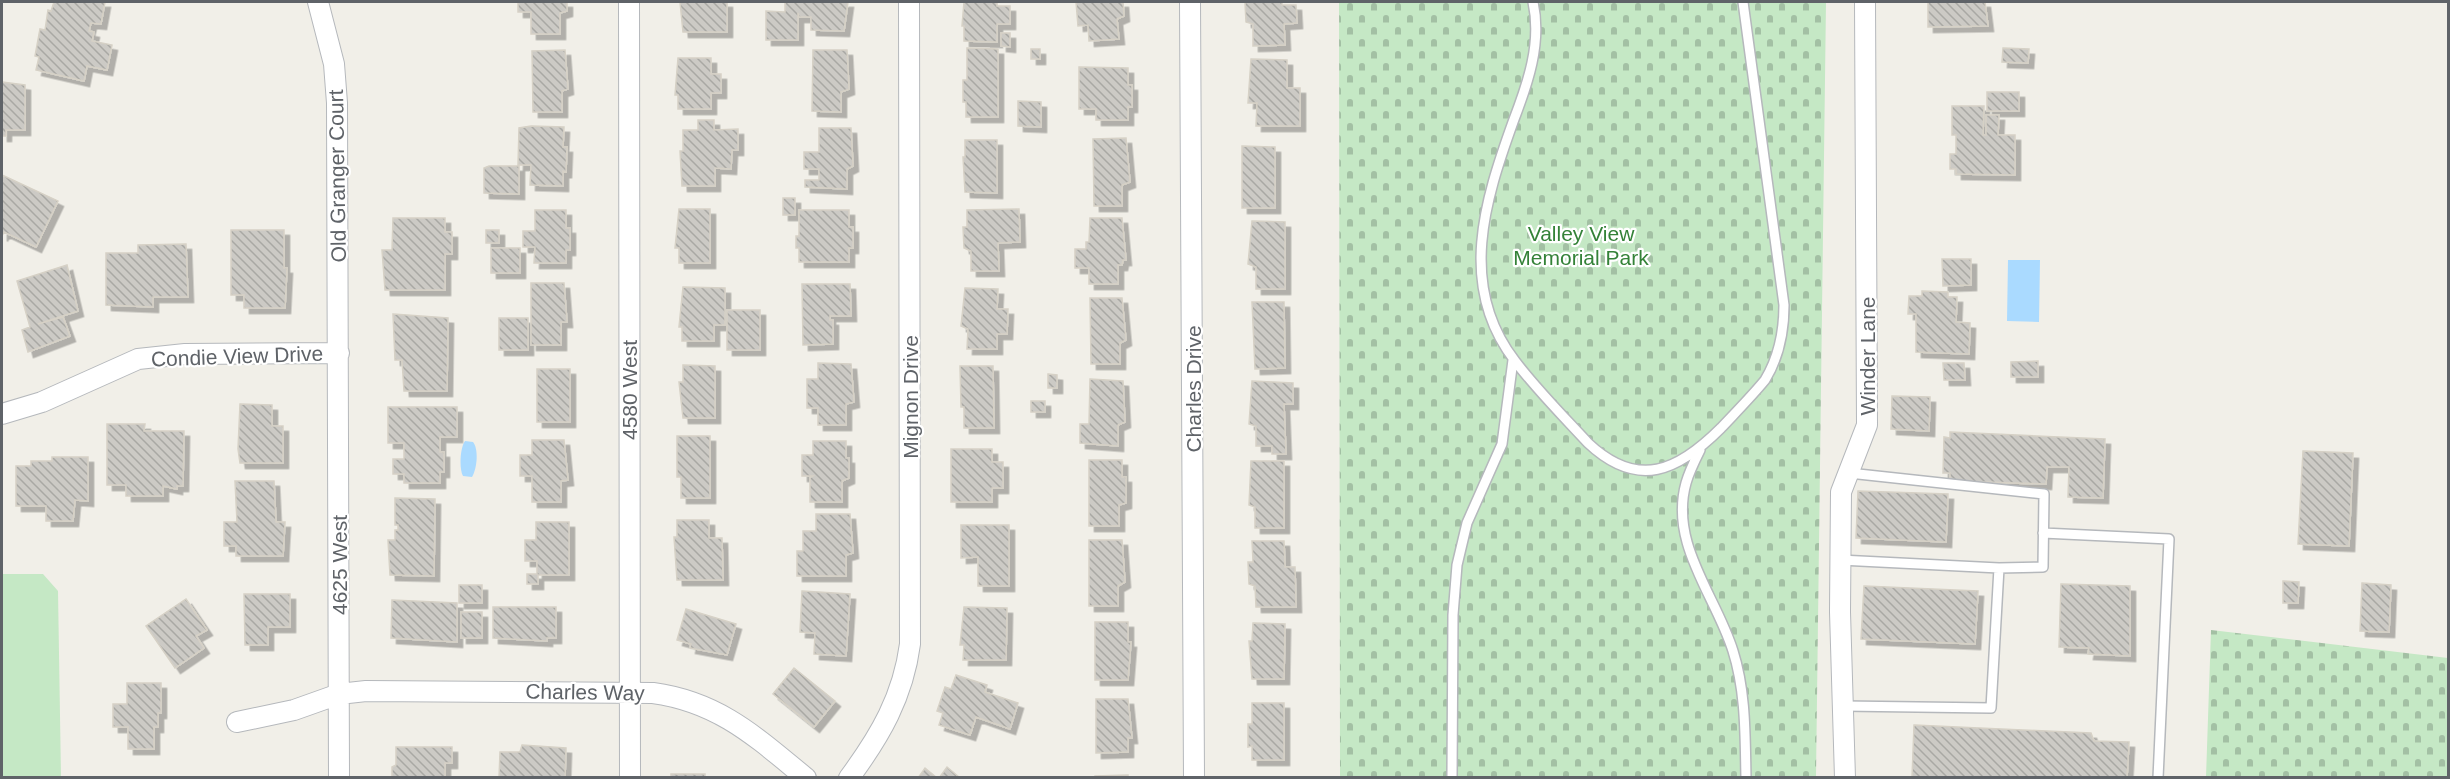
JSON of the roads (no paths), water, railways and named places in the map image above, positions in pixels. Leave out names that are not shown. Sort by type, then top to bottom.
[{"type":"street","name":"Old Granger Court","points":[[318,2],[334,64],[337,103],[339,353]]},
{"type":"street","name":"4580 West","points":[[628,2],[630,777]]},
{"type":"street","name":"Mignon Drive","points":[[849,777],[887,723],[903,682],[910,644],[909,2]]},
{"type":"street","name":"Charles Drive","points":[[1190,2],[1194,777]]},
{"type":"street","name":"Winder Lane","points":[[1845,777],[1840,560],[1841,492],[1867,425],[1865,2]]},
{"type":"street","name":"Condie View Drive","points":[[2,414],[42,402],[138,359],[174,354],[339,353]]},
{"type":"street","name":"4625 West","points":[[339,353],[339,777]]},
{"type":"street","name":"Charles Way","points":[[237,722],[294,711],[339,694],[366,691],[630,692],[678,696],[719,712],[752,734],[806,777]]},
{"type":"lane","points":[[1533,2],[1535,35],[1530,73],[1490,188],[1481,244],[1483,275],[1490,308],[1501,338],[1514,360],[1588,443],[1612,462],[1624,468],[1651,471],[1673,466],[1700,449],[1765,380],[1778,354],[1784,321],[1784,305],[1743,2]]},
{"type":"lane","points":[[1452,777],[1453,615],[1457,565],[1467,523],[1502,444],[1514,360]]},
{"type":"lane","points":[[1700,449],[1686,482],[1683,527],[1690,554],[1725,627],[1739,676],[1745,716],[1746,777]]},
{"type":"lane","points":[[1840,560],[1999,568],[2043,567],[2044,494],[1849,473]]},
{"type":"lane","points":[[2043,533],[2169,539],[2158,777]]},
{"type":"lane","points":[[1843,706],[1991,708],[1999,568]]},
{"type":"water","points":[[2008,260],[2040,260],[2039,322],[2007,321]]},
{"type":"water","points":[[465,441],[473,442],[477,454],[472,477],[463,476],[462,473],[461,453]]},
{"type":"park label","name":"Valley View Memorial Park","points":[[1581,245]]}]
